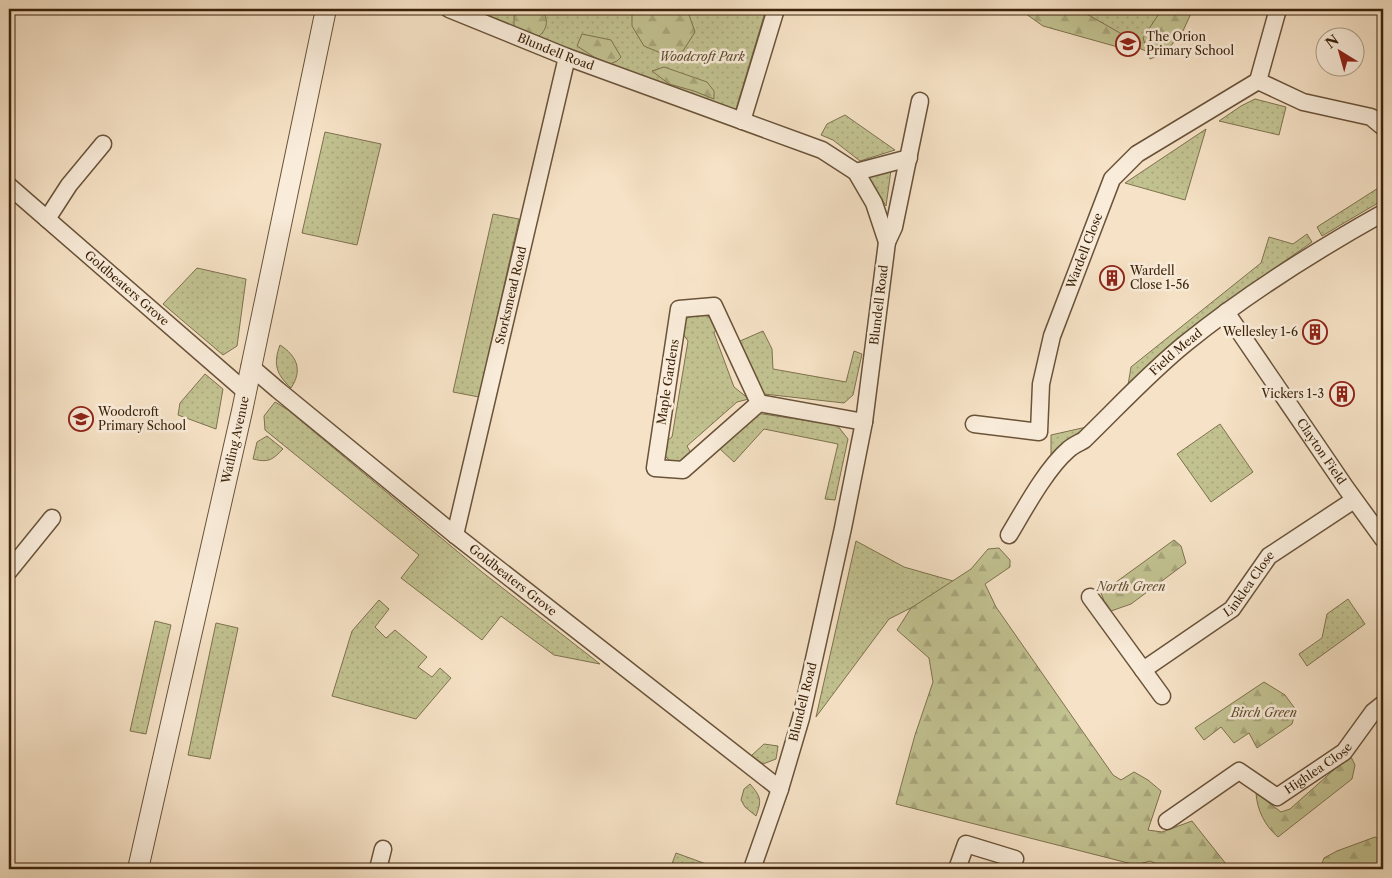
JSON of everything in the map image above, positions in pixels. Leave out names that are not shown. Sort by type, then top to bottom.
[{"type":"street","name":"Watling Avenue","points":[[138,869],[245,391],[326,9]]},
{"type":"street","name":"Blundell Road","points":[[449,9],[567,57],[822,150],[856,172],[874,203],[887,242],[864,422],[843,528],[801,718],[780,789],[752,869]]},
{"type":"street","points":[[742,121],[776,9]]},
{"type":"street","points":[[1278,9],[1258,81],[1303,102],[1371,117],[1383,127]]},
{"type":"street","name":"Storksmead Road","points":[[455,535],[567,57]]},
{"type":"street","name":"Wardell Close","points":[[974,424],[1039,432],[1041,384],[1052,336],[1112,179],[1137,154],[1258,81]]},
{"type":"street","points":[[887,242],[894,227],[920,101]]},
{"type":"street","points":[[47,219],[70,185],[103,144]]},
{"type":"street","points":[[856,172],[909,158]]},
{"type":"street","name":"Goldbeaters Grove","points":[[9,186],[245,391]]},
{"type":"street","name":"Field Mead","points":[[1009,535],[1028,503],[1068,450],[1084,440],[1185,344],[1226,312],[1321,247],[1383,213]]},
{"type":"street","name":"Maple Gardens","points":[[714,306],[759,404],[683,470],[655,468],[679,309],[714,306]]},
{"type":"street","name":"Clayton Field","points":[[1226,312],[1354,500],[1383,539]]},
{"type":"street","name":"Goldbeaters Grove","points":[[250,366],[455,535],[780,789]]},
{"type":"street","points":[[759,404],[864,422]]},
{"type":"street","name":"Linklea Close","points":[[1143,670],[1232,609],[1268,556],[1354,500]]},
{"type":"street","points":[[9,571],[52,518]]},
{"type":"street","points":[[1090,597],[1162,696]]},
{"type":"street","name":"Highlea Close","points":[[1167,821],[1240,771],[1278,797],[1344,752],[1373,712],[1383,704]]},
{"type":"street","points":[[957,869],[966,844],[1015,859]]},
{"type":"street","points":[[378,869],[383,848]]},
{"type":"green space","name":"Woodcroft Park","points":[[479,9],[766,9],[733,119],[477,20]]},
{"type":"green space","points":[[519,9],[540,9],[546,17],[545,30],[534,39],[514,27],[514,16]]},
{"type":"green space","points":[[632,9],[687,9],[695,32],[683,51],[668,56],[644,46],[632,26]]},
{"type":"green space","points":[[1019,9],[1078,9],[1134,41],[1125,49],[1043,26]]},
{"type":"green space","name":"The Orion Primary School","points":[[1048,9],[1179,9],[1151,53],[1057,15]]},
{"type":"green space","points":[[1162,9],[1193,9],[1183,31],[1165,53],[1150,59],[1143,38]]},
{"type":"green space","points":[[582,34],[611,40],[621,57],[610,64],[594,57],[577,46]]},
{"type":"green space","points":[[664,67],[707,82],[714,91],[714,99],[669,84],[652,71]]},
{"type":"green space","points":[[1255,99],[1286,107],[1279,135],[1219,121]]},
{"type":"green space","points":[[845,115],[895,150],[860,161],[833,140],[821,135],[827,124]]},
{"type":"green space","points":[[1206,129],[1185,200],[1125,183]]},
{"type":"green space","points":[[325,132],[381,144],[357,245],[302,233]]},
{"type":"green space","points":[[891,170],[886,206],[868,177]]},
{"type":"green space","points":[[1383,185],[1383,200],[1322,236],[1317,227]]},
{"type":"green space","points":[[493,214],[519,219],[479,397],[453,392]]},
{"type":"green space","points":[[1307,234],[1312,242],[1265,275],[1127,391],[1131,367],[1261,263],[1269,237],[1293,244]]},
{"type":"green space","points":[[197,268],[246,279],[237,346],[223,355],[163,304]]},
{"type":"green space","points":[[696,314],[708,316],[718,326],[714,333],[734,387],[749,399],[737,402],[687,446],[691,453],[684,460],[672,463],[662,453],[664,443],[672,437],[688,341],[681,331],[685,319]]},
{"type":"green space","points":[[763,331],[772,349],[773,369],[846,382],[854,351],[862,354],[853,395],[844,403],[764,394],[740,341]]},
{"type":"green space","points":[[280,345],[291,354],[296,364],[297,375],[291,388],[282,378],[277,368],[276,363]]},
{"type":"green space","points":[[205,374],[223,389],[216,429],[178,415],[180,403]]},
{"type":"green space","points":[[275,402],[288,410],[482,572],[600,664],[554,655],[501,616],[482,640],[401,578],[419,555],[265,430],[264,416]]},
{"type":"green space","points":[[756,413],[837,425],[848,439],[835,500],[825,499],[838,444],[764,429],[734,462],[720,449]]},
{"type":"green space","points":[[1220,424],[1253,472],[1211,502],[1177,454]]},
{"type":"green space","points":[[1091,426],[1051,463],[1051,435]]},
{"type":"green space","points":[[267,436],[283,449],[270,460],[253,459],[257,442]]},
{"type":"green space","name":"North Green","points":[[1174,540],[1181,546],[1186,563],[1131,604],[1111,611],[1101,593]]},
{"type":"green space","points":[[856,541],[904,567],[960,583],[889,619],[816,717]]},
{"type":"green space","points":[[999,548],[1010,560],[1010,567],[985,584],[996,607],[1113,775],[1121,780],[1134,772],[1148,780],[1161,791],[1148,830],[1162,832],[1192,821],[1230,869],[1168,869],[1150,861],[1136,865],[896,804],[915,735],[933,682],[929,658],[897,630],[911,608],[971,569],[988,549]]},
{"type":"green space","points":[[1348,599],[1365,624],[1307,666],[1299,654],[1322,638],[1327,614]]},
{"type":"green space","points":[[379,600],[389,609],[375,627],[386,638],[395,630],[427,657],[418,667],[432,677],[440,668],[451,678],[416,719],[332,696],[352,631]]},
{"type":"green space","points":[[155,621],[171,625],[146,734],[130,731]]},
{"type":"green space","points":[[216,623],[238,628],[210,759],[188,755]]},
{"type":"green space","name":"Birch Green","points":[[1264,682],[1285,695],[1296,710],[1292,724],[1257,748],[1249,733],[1234,743],[1221,727],[1204,740],[1195,728]]},
{"type":"green space","points":[[764,744],[778,746],[776,759],[763,764],[751,756]]},
{"type":"green space","points":[[1351,757],[1355,765],[1352,779],[1278,837],[1273,833],[1260,811],[1256,793],[1281,812],[1290,809]]},
{"type":"green space","points":[[750,784],[759,799],[756,816],[745,807],[741,800],[744,789]]},
{"type":"green space","points":[[1375,837],[1383,842],[1383,869],[1320,869],[1324,858],[1337,851]]},
{"type":"green space","points":[[676,853],[720,869],[670,869]]},
{"type":"place","name":"The Orion Primary School","points":[[1128,44]]},
{"type":"place","name":"Wardell Close 1-56","points":[[1112,278]]},
{"type":"place","name":"Wellesley 1-6","points":[[1315,332]]},
{"type":"place","name":"Vickers 1-3","points":[[1342,394]]},
{"type":"place","name":"Woodcroft Primary School","points":[[81,419]]}]
